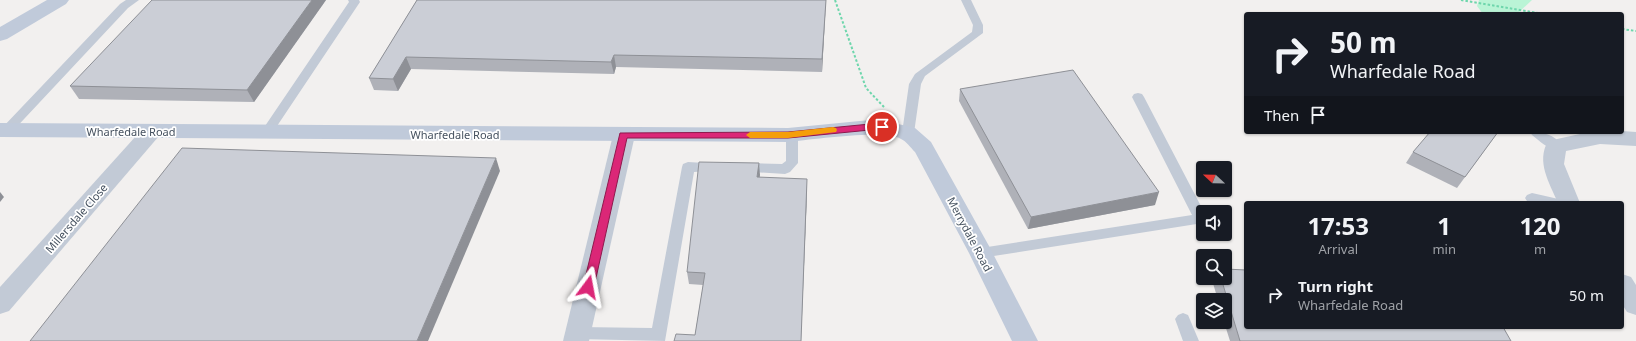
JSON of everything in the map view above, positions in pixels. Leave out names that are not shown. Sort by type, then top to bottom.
[{"type":"street","points":[[0,35],[60,0]]},
{"type":"street","name":"Wharfedale Road","points":[[3,130],[624,135],[792,134],[882,127],[908,133]]},
{"type":"street","name":"Millersdale Close","points":[[0,304],[152,131]]},
{"type":"street","name":"Merrydale Road","points":[[908,133],[923,147],[981,253],[1025,341]]},
{"type":"street","points":[[577,337],[624,135]]},
{"type":"street","points":[[1568,201],[1552,164],[1556,146],[1600,137],[1636,139]]},
{"type":"street","points":[[1624,287],[1636,305]]},
{"type":"lane","points":[[3,130],[124,6],[134,0]]},
{"type":"lane","points":[[267,132],[355,2],[353,0]]},
{"type":"lane","points":[[908,133],[916,84],[921,74],[977,33],[978,25],[966,0]]},
{"type":"lane","points":[[981,253],[1201,219],[1138,97]]},
{"type":"lane","points":[[577,337],[657,338],[688,167],[785,169],[792,163],[792,134]]},
{"type":"lane","points":[[1539,134],[1556,146]]},
{"type":"lane","points":[[1532,198],[1548,201]]},
{"type":"lane","points":[[1183,319],[1191,341]]},
{"type":"path","points":[[835,0],[866,88],[908,133]]},
{"type":"path","points":[[1461,0],[1532,12]]},
{"type":"path","points":[[1624,29],[1636,32]]},
{"type":"green space","points":[[1479,0],[1532,0],[1519,12],[1482,12],[1477,6]]},
{"type":"building","points":[[152,0],[312,0],[247,90],[70,86]]},
{"type":"building","points":[[417,0],[826,0],[822,59],[614,55],[611,62],[406,57],[393,79],[369,78]]},
{"type":"building","points":[[1073,70],[1159,192],[1031,217],[960,89]]},
{"type":"building","points":[[1428,134],[1497,134],[1465,177],[1413,152]]},
{"type":"building","points":[[182,148],[496,158],[417,341],[30,341]]},
{"type":"building","points":[[699,162],[759,163],[757,177],[807,179],[801,341],[674,341],[676,334],[695,335],[705,273],[687,272]]},
{"type":"building","points":[[1232,269],[1244,270],[1244,329],[1504,329],[1511,341],[1240,341],[1232,314],[1232,293],[1226,293],[1223,285],[1232,285]]},
{"type":"slow traffic","points":[[750,135],[788,135],[833,130]]},
{"type":"route","points":[[588,287],[624,135],[788,135],[882,127]]}]
